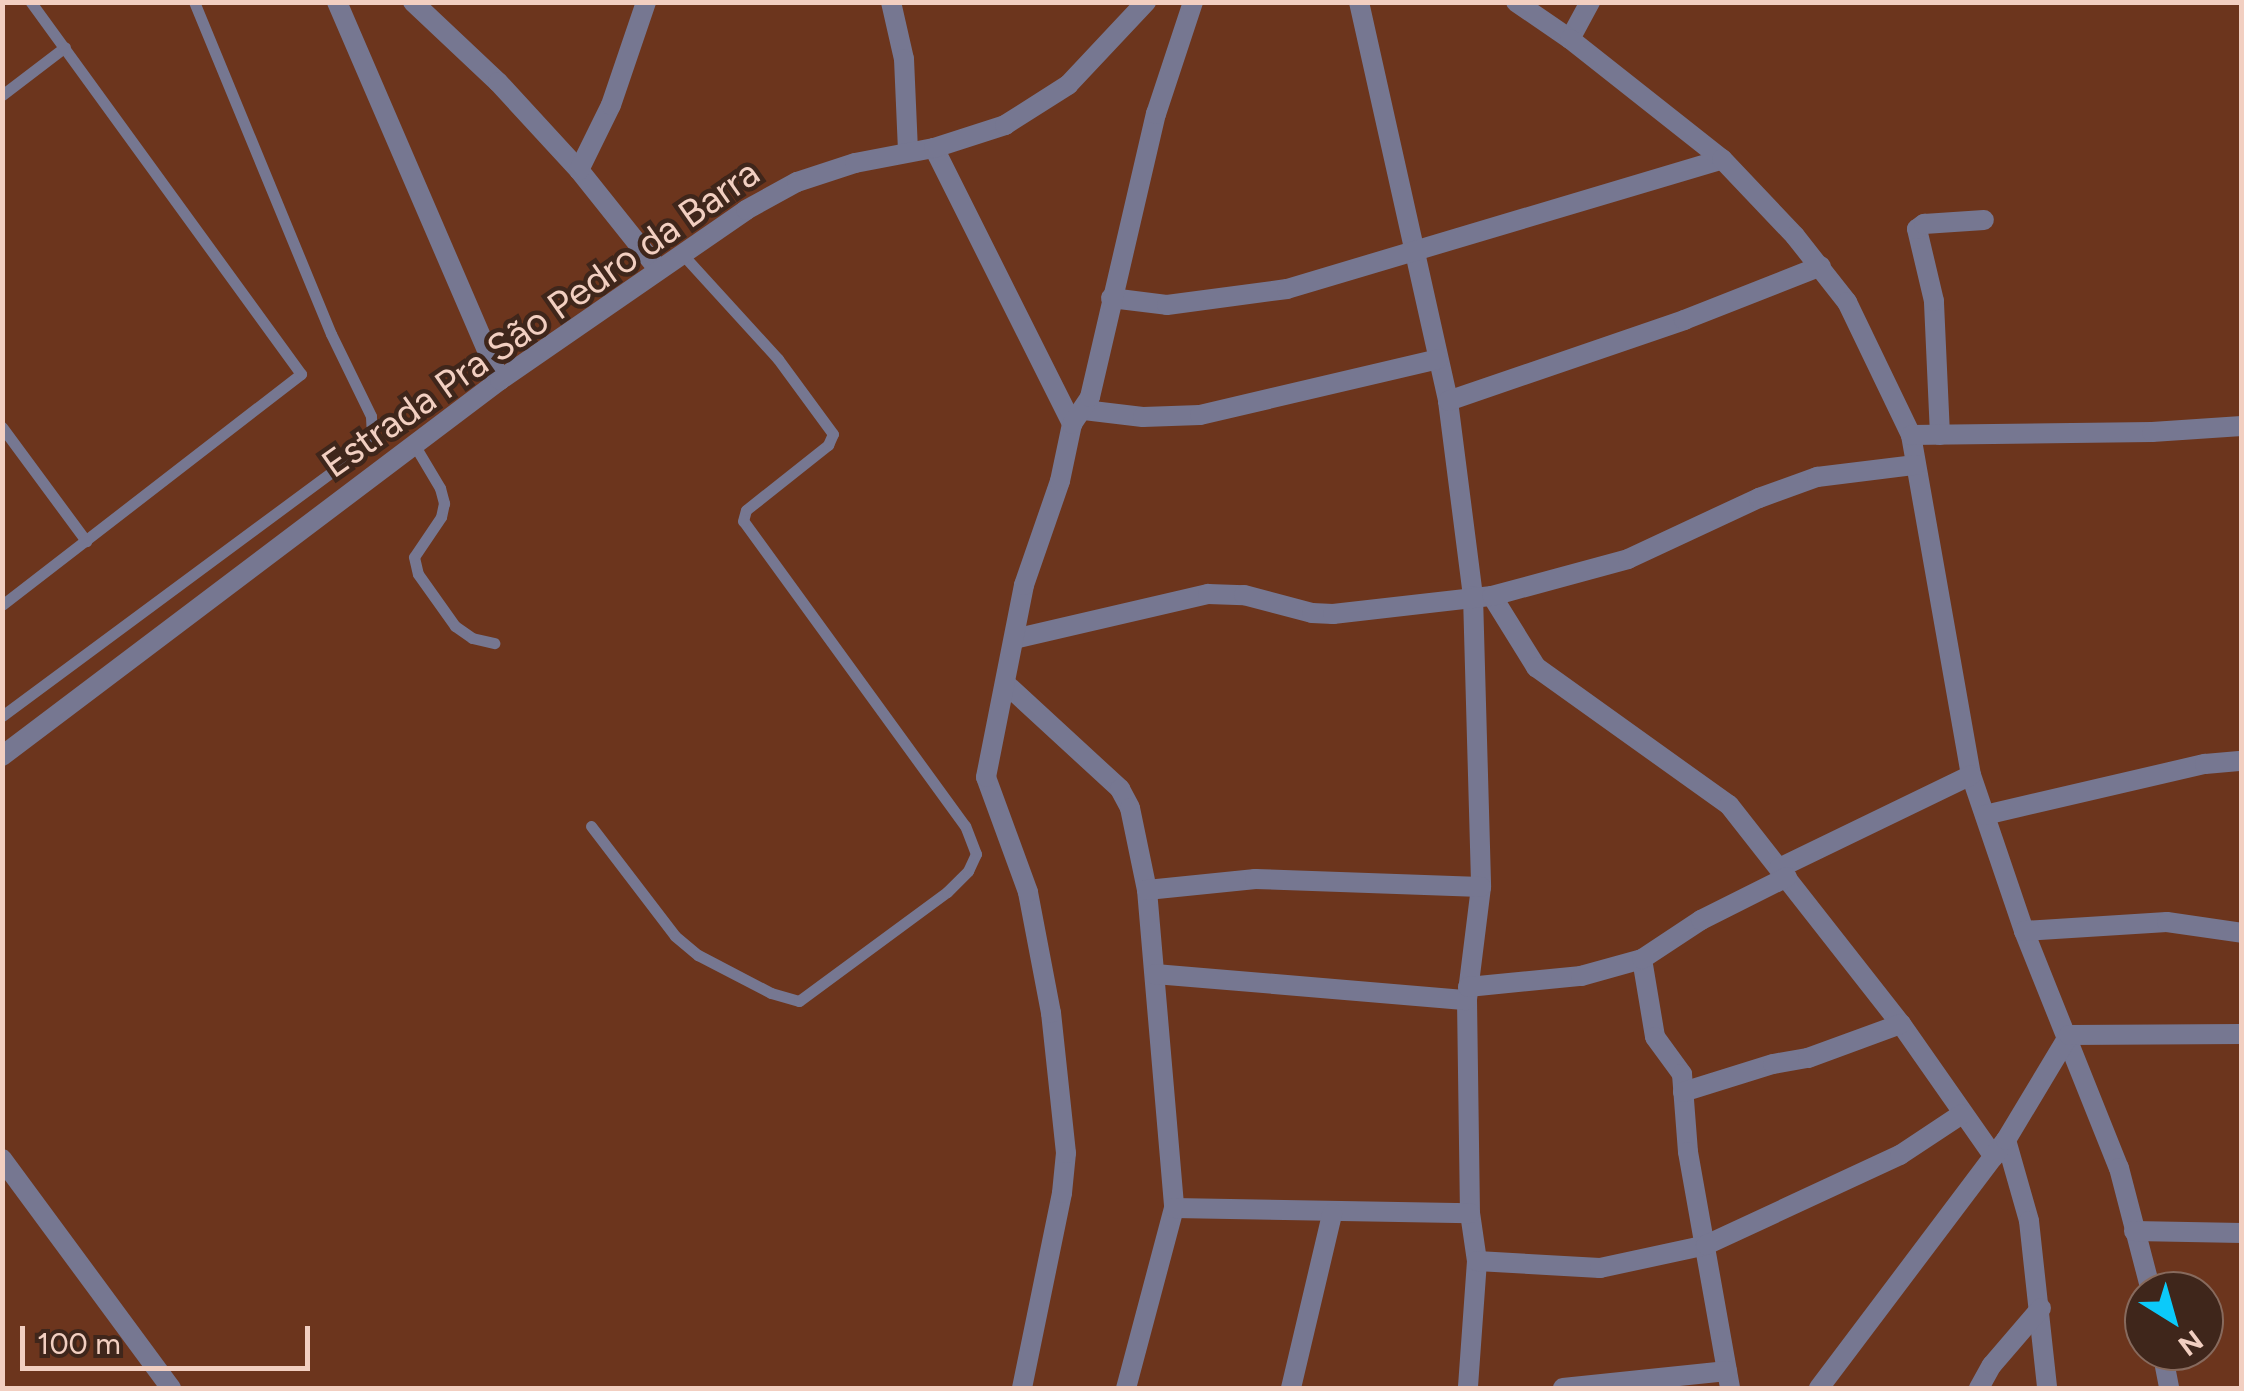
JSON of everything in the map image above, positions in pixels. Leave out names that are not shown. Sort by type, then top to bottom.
[{"type":"street","points":[[337,2],[500,380]]},
{"type":"street","points":[[413,2],[498,82],[579,170],[658,269]]},
{"type":"street","points":[[579,170],[611,105],[646,2]]},
{"type":"street","points":[[892,2],[904,59],[908,152]]},
{"type":"street","name":"Estrada Pra São Pedro da Barra","points":[[2,756],[500,380],[746,210],[797,182],[934,148],[1005,124],[1046,101],[1088,68],[1146,2]]},
{"type":"street","points":[[1022,1388],[1062,1193],[1066,1153],[1050,1013],[1028,892],[986,777],[1024,585],[1078,417],[1093,388],[1156,114],[1193,2]]},
{"type":"street","points":[[1360,2],[1448,401],[1482,596],[1482,886],[1467,994],[1470,1213],[1477,1261],[1468,1388]]},
{"type":"street","points":[[1516,2],[1570,39],[1722,159],[1821,266],[1871,344],[1911,435],[1971,775],[2024,931],[2069,1035],[2119,1168],[2146,1271]]},
{"type":"street","points":[[1570,39],[1590,2]]},
{"type":"street","points":[[934,148],[1078,417]]},
{"type":"street","points":[[1111,298],[1167,305],[1252,296],[1414,253],[1722,159]]},
{"type":"street","points":[[1940,435],[1934,301],[1918,229],[1924,224],[1984,220]]},
{"type":"street","points":[[1448,401],[1684,320],[1821,266]]},
{"type":"street","points":[[1078,417],[1200,415],[1438,359]]},
{"type":"street","points":[[1911,435],[2152,432],[2242,426]]},
{"type":"street","points":[[1014,640],[1208,594],[1244,595],[1312,614],[1482,596],[1628,559],[1817,477],[1915,465]]},
{"type":"street","points":[[1482,596],[1536,666],[1714,790],[1901,1024],[1962,1114],[2000,1148],[2029,1221],[2041,1308],[2046,1388]]},
{"type":"street","points":[[1006,684],[1120,789],[1130,808],[1147,890],[1174,1208],[1126,1388]]},
{"type":"street","points":[[1985,815],[2205,764],[2242,761]]},
{"type":"street","points":[[1155,974],[1467,994],[1570,978],[1642,960],[1701,920],[1783,873],[1971,775]]},
{"type":"street","points":[[1147,890],[1255,879],[1482,886]]},
{"type":"street","points":[[2024,931],[2166,922],[2242,932]]},
{"type":"street","points":[[1562,1388],[1729,1380],[1678,1064],[1655,1037],[1642,960]]},
{"type":"street","points":[[1682,1092],[1773,1064],[1808,1058],[1901,1024]]},
{"type":"street","points":[[2069,1035],[2242,1034]]},
{"type":"street","points":[[1820,1388],[2000,1148],[2069,1035]]},
{"type":"street","points":[[1477,1261],[1600,1268],[1706,1245],[1900,1155],[1962,1114]]},
{"type":"street","points":[[2,1159],[171,1388]]},
{"type":"street","points":[[1174,1208],[1332,1214],[1470,1213]]},
{"type":"street","points":[[1291,1388],[1332,1214]]},
{"type":"street","points":[[2134,1231],[2242,1233]]},
{"type":"street","points":[[1980,1388],[1992,1365],[2041,1308]]},
{"type":"lane","points":[[2,605],[301,374],[31,2]]},
{"type":"lane","points":[[2,716],[364,448],[372,436],[372,416],[331,334],[194,2]]},
{"type":"lane","points":[[2,95],[66,47]]},
{"type":"lane","points":[[591,826],[686,945],[771,993],[799,1001],[947,892],[968,871],[976,854],[965,826],[743,521],[746,510],[828,445],[833,434],[778,358],[682,254]]},
{"type":"lane","points":[[2,427],[86,541]]},
{"type":"lane","points":[[415,446],[440,488],[444,504],[441,517],[414,557],[418,574],[455,626],[472,638],[494,643]]}]
